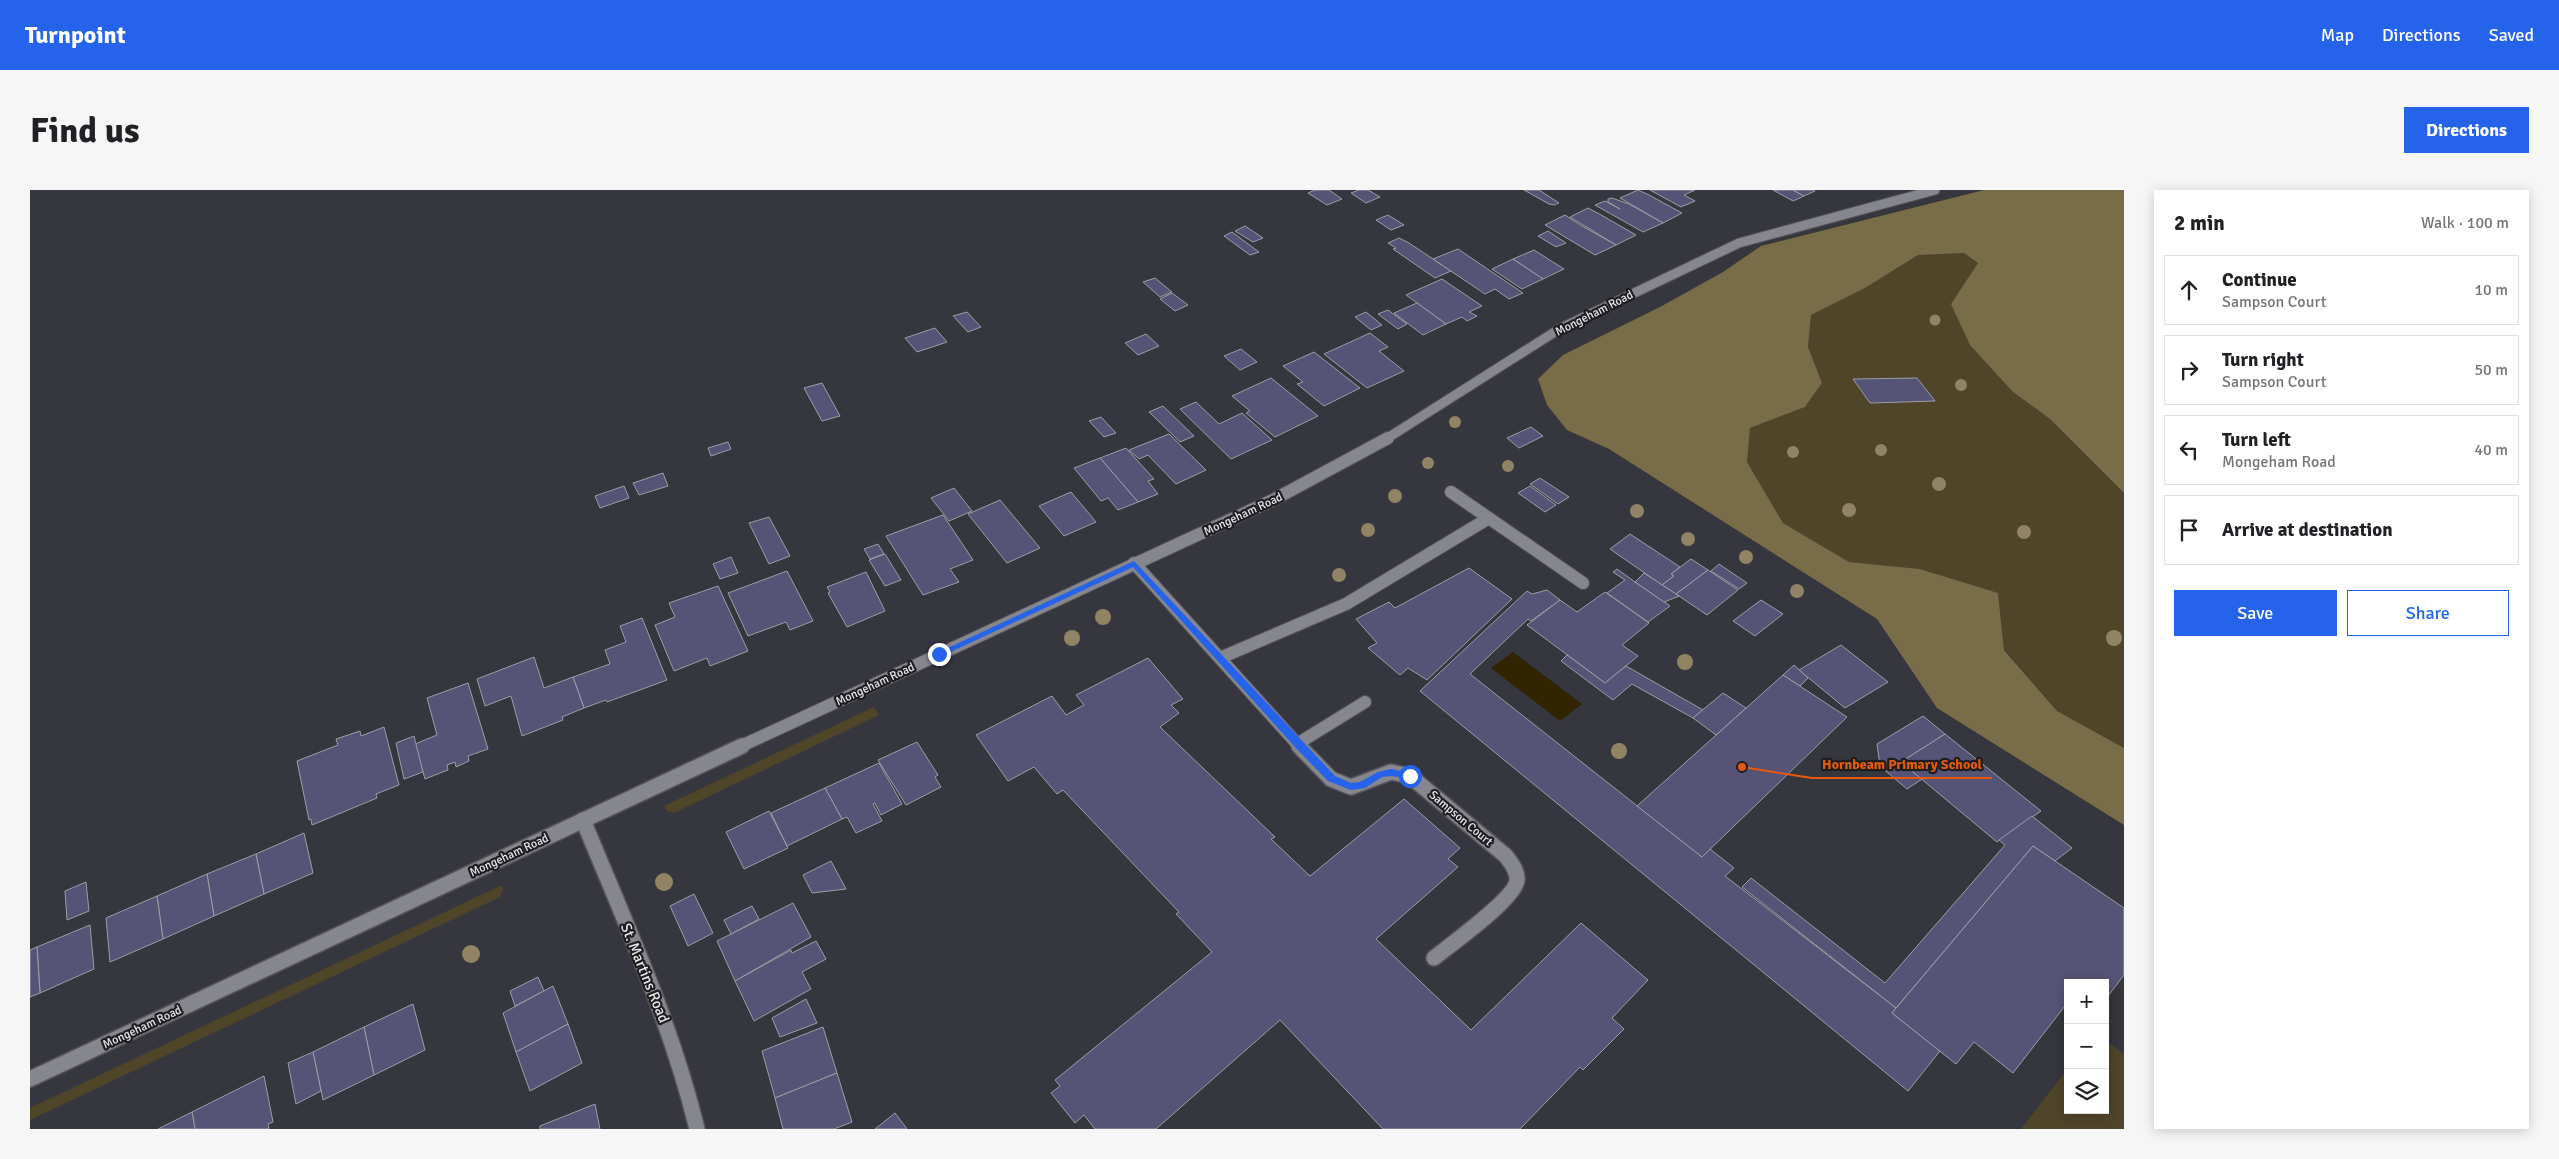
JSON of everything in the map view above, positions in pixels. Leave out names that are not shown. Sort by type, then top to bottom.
[{"type":"street","name":"Mongeham Road","points":[[30,1079],[1134,563],[1273,500],[1375,446],[1561,328],[1673,274],[1740,243],[1935,190]]},
{"type":"street","points":[[1451,492],[1583,583]]},
{"type":"street","points":[[1220,658],[1346,604],[1489,518]]},
{"type":"street","name":"Sampson Court","points":[[1134,563],[1297,744],[1332,779],[1351,786],[1362,785],[1381,774],[1391,772],[1410,776],[1506,856],[1514,868],[1518,880],[1516,888],[1508,898],[1434,958]]},
{"type":"street","points":[[1297,744],[1365,702]]},
{"type":"street","name":"St. Martins Road","points":[[583,820],[664,1018],[688,1087],[697,1129]]},
{"type":"shaded area","points":[[1984,190],[2124,190],[2124,493],[2050,419],[2013,392],[1970,345],[1951,304],[1978,263],[1964,253],[1918,255],[1865,288],[1811,315],[1808,347],[1822,383],[1805,407],[1750,428],[1747,462],[1783,523],[1849,562],[1920,569],[1998,593],[2004,650],[2057,711],[2124,748],[2124,825],[1937,708],[1877,619],[1609,449],[1567,430],[1547,405],[1538,379],[1563,355],[1660,307],[1723,272],[1761,246]]},
{"type":"shaded area","points":[[1964,253],[1979,262],[1951,304],[2013,392],[2050,419],[2124,493],[2124,748],[2057,711],[2004,649],[1998,593],[1920,569],[1849,562],[1783,523],[1747,462],[1750,428],[1805,407],[1822,383],[1808,347],[1811,315],[1865,288],[1918,255]]},
{"type":"shaded area","points":[[1513,652],[1582,704],[1560,721],[1491,668]]},
{"type":"shaded area","points":[[874,707],[879,715],[674,813],[667,811],[664,806]]},
{"type":"shaded area","points":[[502,885],[503,890],[500,897],[30,1120],[30,1108]]},
{"type":"shaded area","points":[[2109,1043],[2124,1054],[2124,1129],[2021,1129],[2064,1073],[2064,1114],[2109,1114]]},
{"type":"building","points":[[1315,190],[1329,190],[1342,199],[1327,205],[1308,193]]},
{"type":"building","points":[[1359,190],[1368,190],[1380,197],[1366,203],[1351,193]]},
{"type":"building","points":[[1524,190],[1539,190],[1559,203],[1549,204]]},
{"type":"building","points":[[1638,190],[1682,213],[1663,223],[1620,198]]},
{"type":"building","points":[[1650,190],[1695,190],[1684,195],[1695,201],[1681,207]]},
{"type":"building","points":[[1773,190],[1793,190],[1804,196],[1793,201]]},
{"type":"building","points":[[1793,190],[1813,190],[1815,191],[1804,196]]},
{"type":"building","points":[[1612,198],[1629,204],[1663,223],[1643,232],[1595,205],[1605,201],[1620,209],[1608,202],[1608,199]]},
{"type":"building","points":[[1588,208],[1636,235],[1616,245],[1570,217]]},
{"type":"building","points":[[1388,215],[1404,225],[1391,230],[1376,220]]},
{"type":"building","points":[[1565,215],[1616,245],[1595,255],[1545,225]]},
{"type":"building","points":[[1245,226],[1263,238],[1253,242],[1235,231]]},
{"type":"building","points":[[1548,231],[1566,243],[1556,247],[1538,236]]},
{"type":"building","points":[[1232,232],[1259,252],[1250,255],[1224,236]]},
{"type":"building","points":[[1399,238],[1451,271],[1435,278],[1393,249],[1396,248],[1388,243]]},
{"type":"building","points":[[1458,249],[1523,293],[1509,299],[1495,289],[1485,294],[1433,259]]},
{"type":"building","points":[[1534,250],[1564,269],[1543,279],[1513,259]]},
{"type":"building","points":[[1513,259],[1543,279],[1522,289],[1492,269]]},
{"type":"building","points":[[1155,278],[1172,292],[1160,297],[1143,282]]},
{"type":"building","points":[[1442,279],[1482,306],[1469,312],[1477,316],[1467,321],[1462,317],[1446,324],[1406,295]]},
{"type":"building","points":[[1172,293],[1188,305],[1175,311],[1160,299]]},
{"type":"building","points":[[1417,303],[1446,324],[1423,335],[1394,313]]},
{"type":"building","points":[[1388,310],[1407,324],[1398,329],[1378,314]]},
{"type":"building","points":[[967,312],[981,327],[968,332],[953,316]]},
{"type":"building","points":[[1366,312],[1382,325],[1371,330],[1355,317]]},
{"type":"building","points":[[935,328],[947,342],[917,352],[905,338]]},
{"type":"building","points":[[1370,333],[1388,347],[1379,351],[1404,371],[1367,388],[1324,354]]},
{"type":"building","points":[[1146,334],[1159,346],[1138,355],[1125,343]]},
{"type":"building","points":[[1241,349],[1257,362],[1240,370],[1224,356]]},
{"type":"building","points":[[1314,352],[1360,388],[1324,406],[1297,384],[1303,382],[1283,366]]},
{"type":"building","points":[[1271,378],[1318,416],[1275,437],[1246,413],[1250,411],[1232,396]]},
{"type":"building","points":[[1917,378],[1935,401],[1870,403],[1853,379]]},
{"type":"building","points":[[822,383],[840,416],[822,421],[804,388]]},
{"type":"building","points":[[1196,402],[1219,424],[1242,413],[1272,440],[1231,459],[1180,409]]},
{"type":"building","points":[[1163,406],[1194,436],[1180,442],[1149,412]]},
{"type":"building","points":[[1101,417],[1116,433],[1104,437],[1089,421]]},
{"type":"building","points":[[1531,427],[1543,436],[1519,448],[1507,438]]},
{"type":"building","points":[[1169,434],[1206,470],[1176,484],[1148,455],[1139,459],[1129,450]]},
{"type":"building","points":[[728,442],[731,449],[711,456],[708,448]]},
{"type":"building","points":[[1126,448],[1154,479],[1148,481],[1158,494],[1138,502],[1100,458]]},
{"type":"building","points":[[1100,458],[1138,502],[1118,510],[1108,498],[1101,501],[1074,468]]},
{"type":"building","points":[[663,473],[668,486],[639,495],[633,483]]},
{"type":"building","points":[[1540,478],[1569,497],[1558,504],[1530,484]]},
{"type":"building","points":[[624,486],[629,498],[600,508],[595,496]]},
{"type":"building","points":[[1530,486],[1556,505],[1545,512],[1518,493]]},
{"type":"building","points":[[954,488],[972,511],[949,521],[931,498]]},
{"type":"building","points":[[1071,492],[1096,522],[1064,536],[1039,506]]},
{"type":"building","points":[[1000,500],[1040,548],[1007,563],[968,514]]},
{"type":"building","points":[[943,515],[973,560],[950,569],[959,582],[923,595],[886,536]]},
{"type":"building","points":[[769,517],[790,556],[769,564],[749,523]]},
{"type":"building","points":[[1630,534],[1680,567],[1671,574],[1674,576],[1662,585],[1610,549]]},
{"type":"building","points":[[878,544],[884,554],[870,559],[864,549]]},
{"type":"building","points":[[885,554],[901,580],[885,586],[869,560]]},
{"type":"building","points":[[731,557],[738,573],[720,579],[713,564]]},
{"type":"building","points":[[1691,559],[1708,570],[1676,594],[1662,585],[1674,576],[1671,574]]},
{"type":"building","points":[[1719,564],[1747,583],[1739,589],[1711,571]]},
{"type":"building","points":[[1469,568],[1512,599],[1427,680],[1408,668],[1400,675],[1368,648],[1377,643],[1356,619],[1389,602],[1395,608]]},
{"type":"building","points":[[1617,569],[1670,606],[1648,622],[1607,593],[1625,580],[1613,572]]},
{"type":"building","points":[[1708,570],[1738,590],[1707,615],[1676,594]]},
{"type":"building","points":[[787,571],[813,621],[790,630],[786,622],[748,636],[728,593]]},
{"type":"building","points":[[866,572],[885,611],[847,627],[828,593],[830,592],[827,587]]},
{"type":"building","points":[[1644,573],[1679,596],[1664,602],[1635,582]]},
{"type":"building","points":[[718,586],[748,651],[710,666],[707,658],[674,671],[655,625],[675,617],[669,603]]},
{"type":"building","points":[[1547,590],[1560,600],[1531,621],[1528,619],[1470,674],[1702,857],[1710,849],[1734,868],[1725,876],[1896,1008],[1892,1013],[1940,1051],[1908,1091],[1420,691],[1527,591],[1532,594]]},
{"type":"building","points":[[1605,592],[1649,623],[1622,645],[1638,656],[1605,683],[1527,625],[1560,600],[1577,612]]},
{"type":"building","points":[[1761,600],[1783,614],[1755,636],[1733,621]]},
{"type":"building","points":[[642,618],[667,680],[607,702],[606,700],[584,708],[573,677],[610,664],[605,650],[626,642],[620,626]]},
{"type":"building","points":[[1841,645],[1888,682],[1845,708],[1799,670]]},
{"type":"building","points":[[1567,655],[1605,683],[1626,666],[1703,710],[1693,718],[1632,684],[1613,700],[1561,661]]},
{"type":"building","points":[[534,657],[544,688],[573,677],[584,708],[562,717],[563,720],[522,736],[511,696],[485,706],[477,679]]},
{"type":"building","points":[[1148,658],[1183,699],[1171,705],[1179,713],[1160,727],[1275,837],[1271,839],[1310,876],[1404,799],[1460,848],[1448,859],[1458,867],[1376,939],[1471,1030],[1581,923],[1648,980],[1612,1018],[1624,1029],[1583,1070],[1580,1067],[1520,1129],[1383,1129],[1280,1020],[1156,1129],[1095,1129],[1084,1115],[1075,1123],[1051,1093],[1060,1086],[1055,1080],[1212,952],[1176,914],[1179,912],[1063,790],[1057,794],[1034,767],[1008,781],[976,735],[1052,696],[1066,715],[1084,705],[1076,695]]},
{"type":"building","points":[[1794,665],[1808,678],[1800,686],[1783,675]]},
{"type":"building","points":[[1783,675],[1847,717],[1702,857],[1637,806]]},
{"type":"building","points":[[468,683],[488,749],[468,756],[469,761],[456,767],[455,762],[447,765],[448,770],[425,779],[415,744],[437,735],[427,698]]},
{"type":"building","points":[[1723,693],[1746,708],[1716,735],[1693,718]]},
{"type":"building","points":[[1923,716],[1945,734],[1901,762],[1922,779],[1907,789],[1880,766],[1877,744]]},
{"type":"building","points":[[384,727],[399,785],[376,794],[377,798],[312,825],[311,819],[309,820],[297,761],[338,745],[336,739],[360,731],[361,736]]},
{"type":"building","points":[[1945,734],[2041,811],[1997,842],[1901,762]]},
{"type":"building","points":[[414,736],[423,772],[404,779],[396,743]]},
{"type":"building","points":[[917,742],[938,775],[935,777],[941,787],[906,805],[878,760]]},
{"type":"building","points":[[879,763],[902,804],[881,815],[875,803],[873,804],[882,821],[856,833],[847,817],[842,819],[825,788]]},
{"type":"building","points":[[825,788],[842,819],[787,846],[771,813]]},
{"type":"building","points":[[769,811],[788,848],[744,869],[726,832]]},
{"type":"building","points":[[2032,816],[2072,848],[2055,861],[2033,846],[1896,1008],[1742,887],[1751,878],[1885,983],[2005,845],[1999,840]]},
{"type":"building","points":[[304,833],[313,873],[264,894],[256,854]]},
{"type":"building","points":[[2033,846],[2124,908],[2124,975],[2109,995],[2109,979],[2064,979],[2064,1007],[2013,1073],[1974,1042],[1956,1064],[1892,1013]]},
{"type":"building","points":[[256,854],[264,894],[214,916],[207,874]]},
{"type":"building","points":[[831,861],[846,889],[812,893],[803,875]]},
{"type":"building","points":[[207,874],[214,916],[163,939],[157,896]]},
{"type":"building","points":[[86,882],[89,911],[67,920],[65,891]]},
{"type":"building","points":[[694,894],[713,933],[688,946],[670,906]]},
{"type":"building","points":[[157,896],[163,939],[110,962],[106,918]]},
{"type":"building","points":[[793,903],[811,937],[735,981],[717,941]]},
{"type":"building","points":[[752,906],[759,919],[731,934],[724,920]]},
{"type":"building","points":[[90,925],[94,969],[40,993],[37,947]]},
{"type":"building","points":[[816,941],[826,959],[802,972],[811,989],[754,1021],[735,981],[791,950],[792,953]]},
{"type":"building","points":[[37,947],[40,993],[30,997],[30,950]]},
{"type":"building","points":[[538,977],[544,991],[515,1006],[510,991]]},
{"type":"building","points":[[553,986],[568,1024],[516,1052],[503,1013]]},
{"type":"building","points":[[806,999],[817,1023],[780,1037],[772,1018]]},
{"type":"building","points":[[413,1004],[425,1050],[374,1075],[364,1027]]},
{"type":"building","points":[[568,1024],[582,1063],[530,1091],[516,1052]]},
{"type":"building","points":[[364,1027],[374,1075],[323,1100],[313,1052]]},
{"type":"building","points":[[823,1027],[837,1073],[775,1098],[762,1051]]},
{"type":"building","points":[[313,1052],[321,1091],[296,1104],[288,1063]]},
{"type":"building","points":[[837,1073],[852,1122],[834,1129],[783,1129],[775,1098]]},
{"type":"building","points":[[264,1076],[273,1122],[268,1124],[269,1129],[195,1129],[192,1112]]},
{"type":"building","points":[[595,1104],[600,1129],[540,1129],[540,1126]]},
{"type":"building","points":[[192,1112],[195,1129],[158,1129]]},
{"type":"building","points":[[895,1113],[907,1129],[875,1129]]},
{"type":"place","name":"Hornbeam Primary School","points":[[1742,767]]},
{"type":"route","points":[[939,654],[1134,563],[1297,744],[1332,779],[1351,786],[1362,785],[1381,774],[1391,772],[1410,776]]}]
